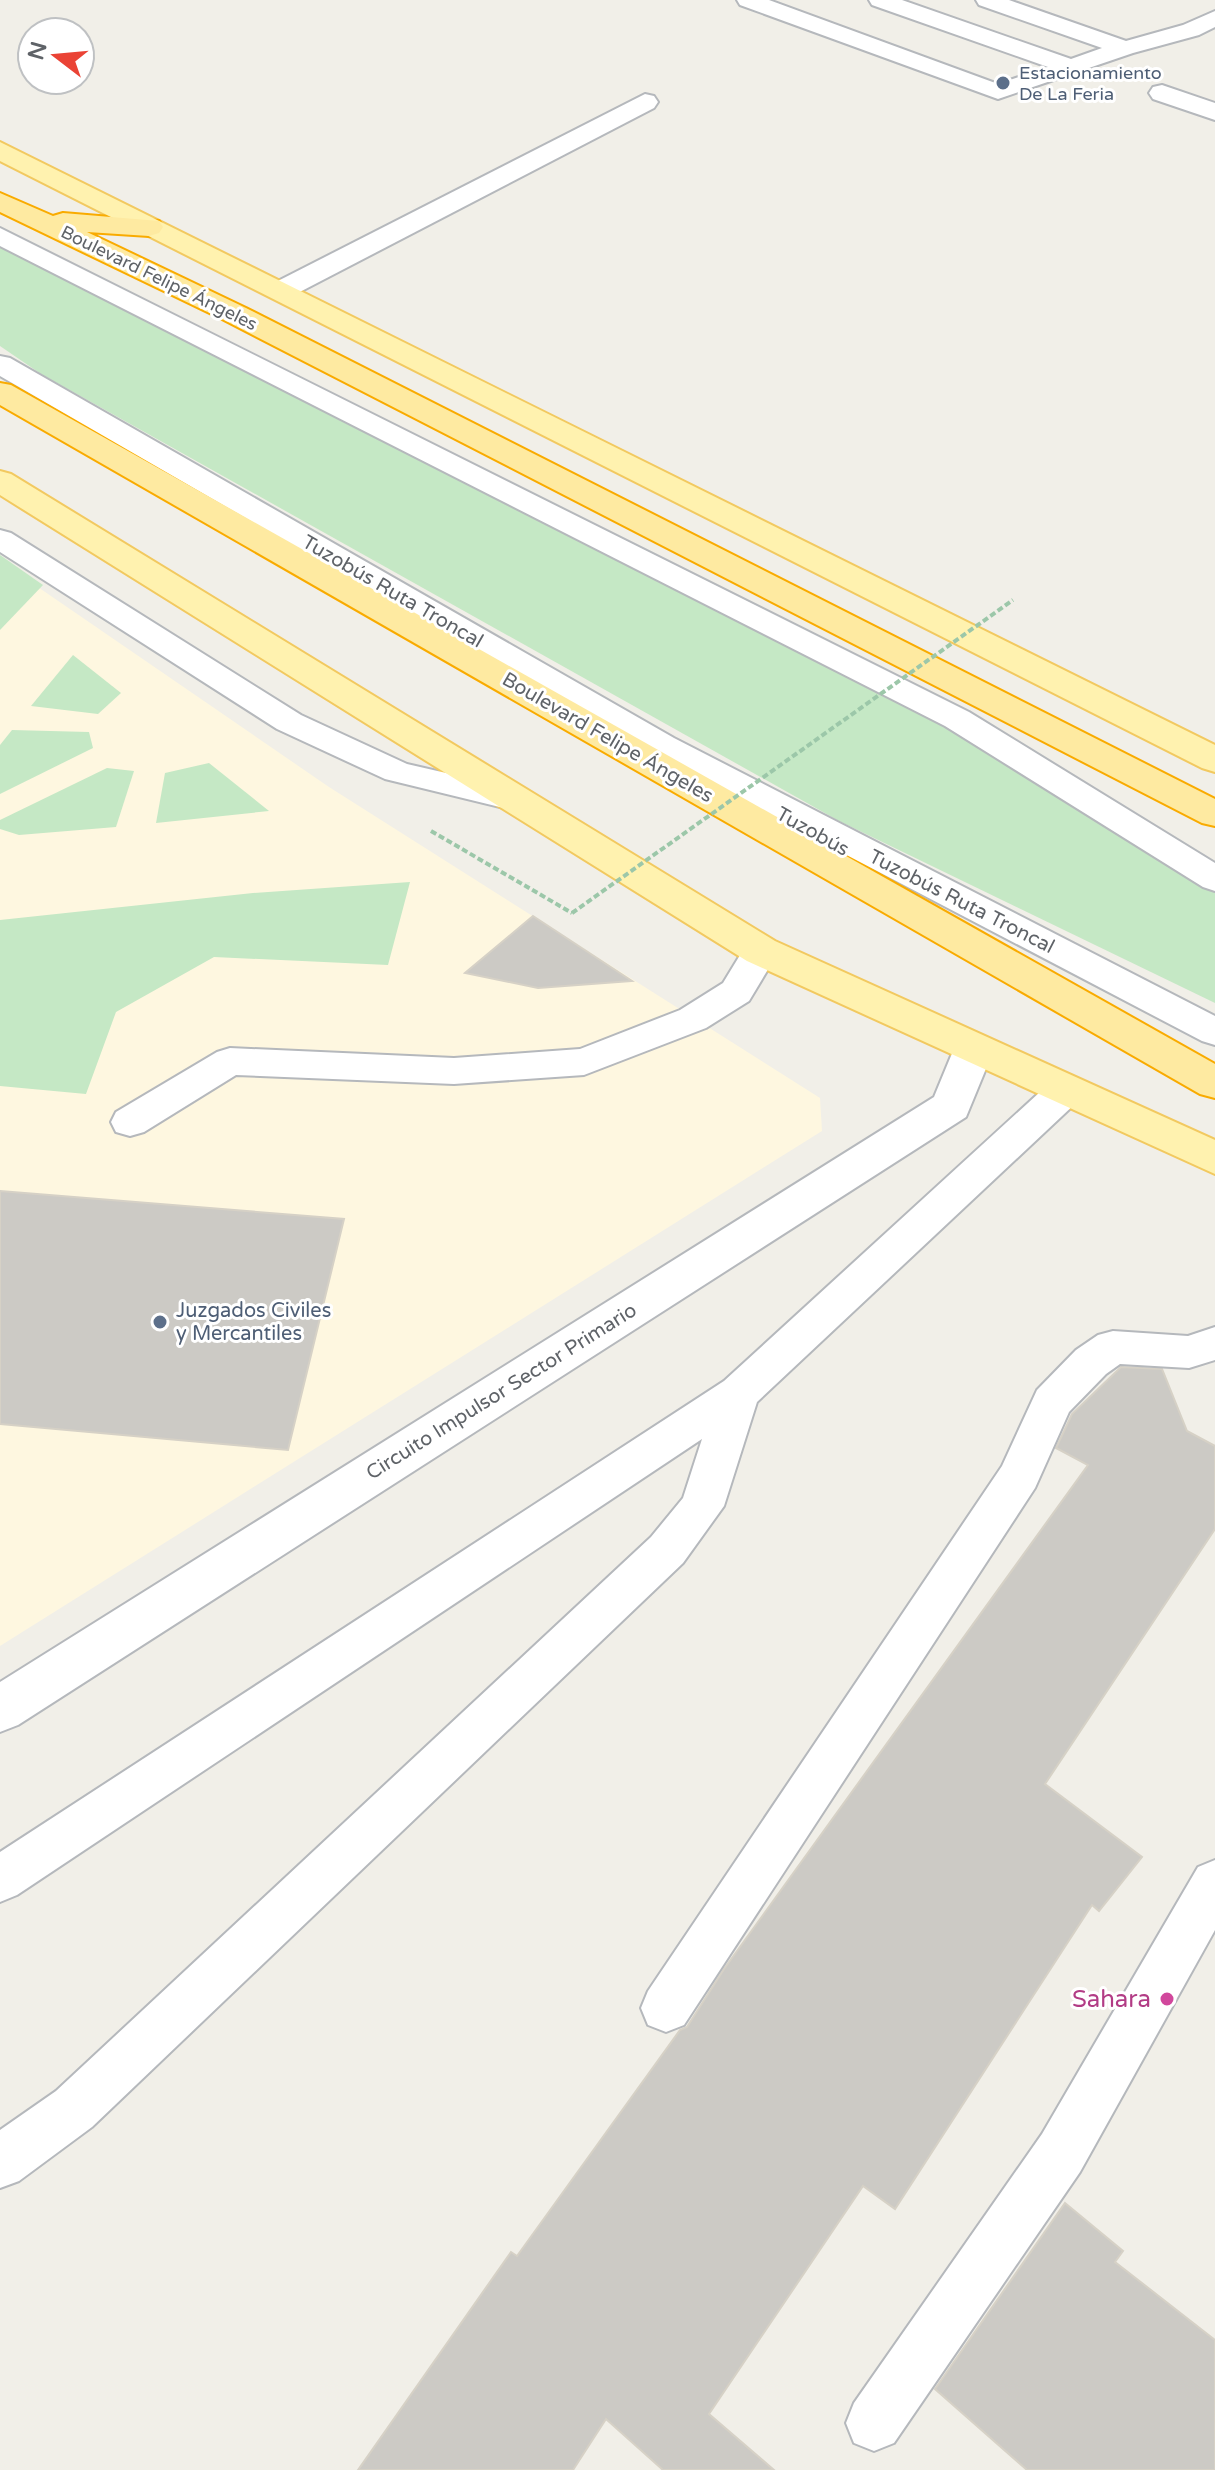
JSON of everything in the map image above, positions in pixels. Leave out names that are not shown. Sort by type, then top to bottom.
[{"type":"highway","name":"Boulevard Felipe Ángeles","points":[[0,201],[235,314],[1215,814]]},
{"type":"highway","points":[[42,221],[149,227]]},
{"type":"highway","name":"Boulevard Felipe Ángeles","points":[[0,392],[1215,1083]]},
{"type":"main road","points":[[0,150],[1215,760]]},
{"type":"main road","points":[[0,481],[761,951],[1215,1158]]},
{"type":"street","points":[[1162,93],[1215,112]]},
{"type":"street","points":[[282,290],[645,102]]},
{"type":"street","name":"Circuito Impulsor Sector Primario","points":[[0,1709],[951,1106],[973,1049]]},
{"type":"lane","points":[[748,0],[998,92],[1125,48],[1191,30],[1215,18]]},
{"type":"lane","points":[[880,0],[1069,66]]},
{"type":"lane","points":[[987,0],[1125,48]]},
{"type":"lane","points":[[0,236],[1215,852]]},
{"type":"lane","name":"Tuzobús Ruta Troncal","points":[[0,364],[662,745],[1215,1032]]},
{"type":"lane","points":[[0,539],[289,722],[397,772],[516,800]]},
{"type":"lane","points":[[957,719],[1215,879]]},
{"type":"lane","name":"Tuzobús","points":[[662,745],[1215,1058]]},
{"type":"lane","points":[[130,1122],[230,1061],[454,1071],[584,1062],[693,1019],[736,992],[761,951]]},
{"type":"lane","points":[[0,1879],[739,1393],[1065,1091]]},
{"type":"lane","points":[[666,2008],[1020,1475],[1052,1402],[1091,1362],[1113,1347],[1189,1352],[1215,1343]]},
{"type":"lane","points":[[0,2162],[74,2109],[667,1550],[702,1506],[739,1393]]},
{"type":"lane","points":[[874,2423],[1061,2153],[1215,1883]]},
{"type":"path","points":[[572,913],[1013,600]]},
{"type":"shaded area","points":[[0,561],[329,787],[820,1098],[822,1131],[0,1646]]},
{"type":"green space","points":[[0,243],[950,724],[1215,888],[1215,1003],[839,821],[41,374],[0,346]]},
{"type":"green space","points":[[0,555],[43,585],[0,630]]},
{"type":"green space","points":[[73,655],[121,693],[98,714],[31,706]]},
{"type":"green space","points":[[12,730],[89,732],[93,748],[0,794],[0,745]]},
{"type":"green space","points":[[209,763],[269,811],[156,823],[165,773]]},
{"type":"green space","points":[[107,768],[134,771],[116,827],[19,835],[0,829],[0,820]]},
{"type":"green space","points":[[410,882],[388,965],[214,957],[116,1012],[86,1094],[0,1086],[0,920],[253,893]]},
{"type":"building","points":[[533,916],[632,981],[538,988],[465,973]]},
{"type":"building","name":"Juzgados Civiles y Mercantiles","points":[[0,1191],[344,1219],[288,1450],[0,1424]]},
{"type":"building","points":[[1121,1367],[1162,1369],[1187,1431],[1215,1446],[1215,1529],[1045,1784],[1142,1857],[1099,1911],[1092,1905],[895,2209],[863,2186],[709,2414],[774,2470],[663,2470],[606,2419],[573,2470],[358,2470],[511,2252],[517,2256],[680,2030],[687,2027],[724,1969],[1088,1465],[1056,1448],[1072,1414]]},
{"type":"building","points":[[1065,2203],[1123,2251],[1115,2262],[1215,2340],[1215,2470],[1027,2470],[935,2389]]},
{"type":"place","name":"Estacionamiento De La Feria","points":[[1003,83]]},
{"type":"place","name":"Juzgados Civiles y Mercantiles","points":[[160,1322]]},
{"type":"place","name":"Sahara","points":[[1167,1999]]}]
